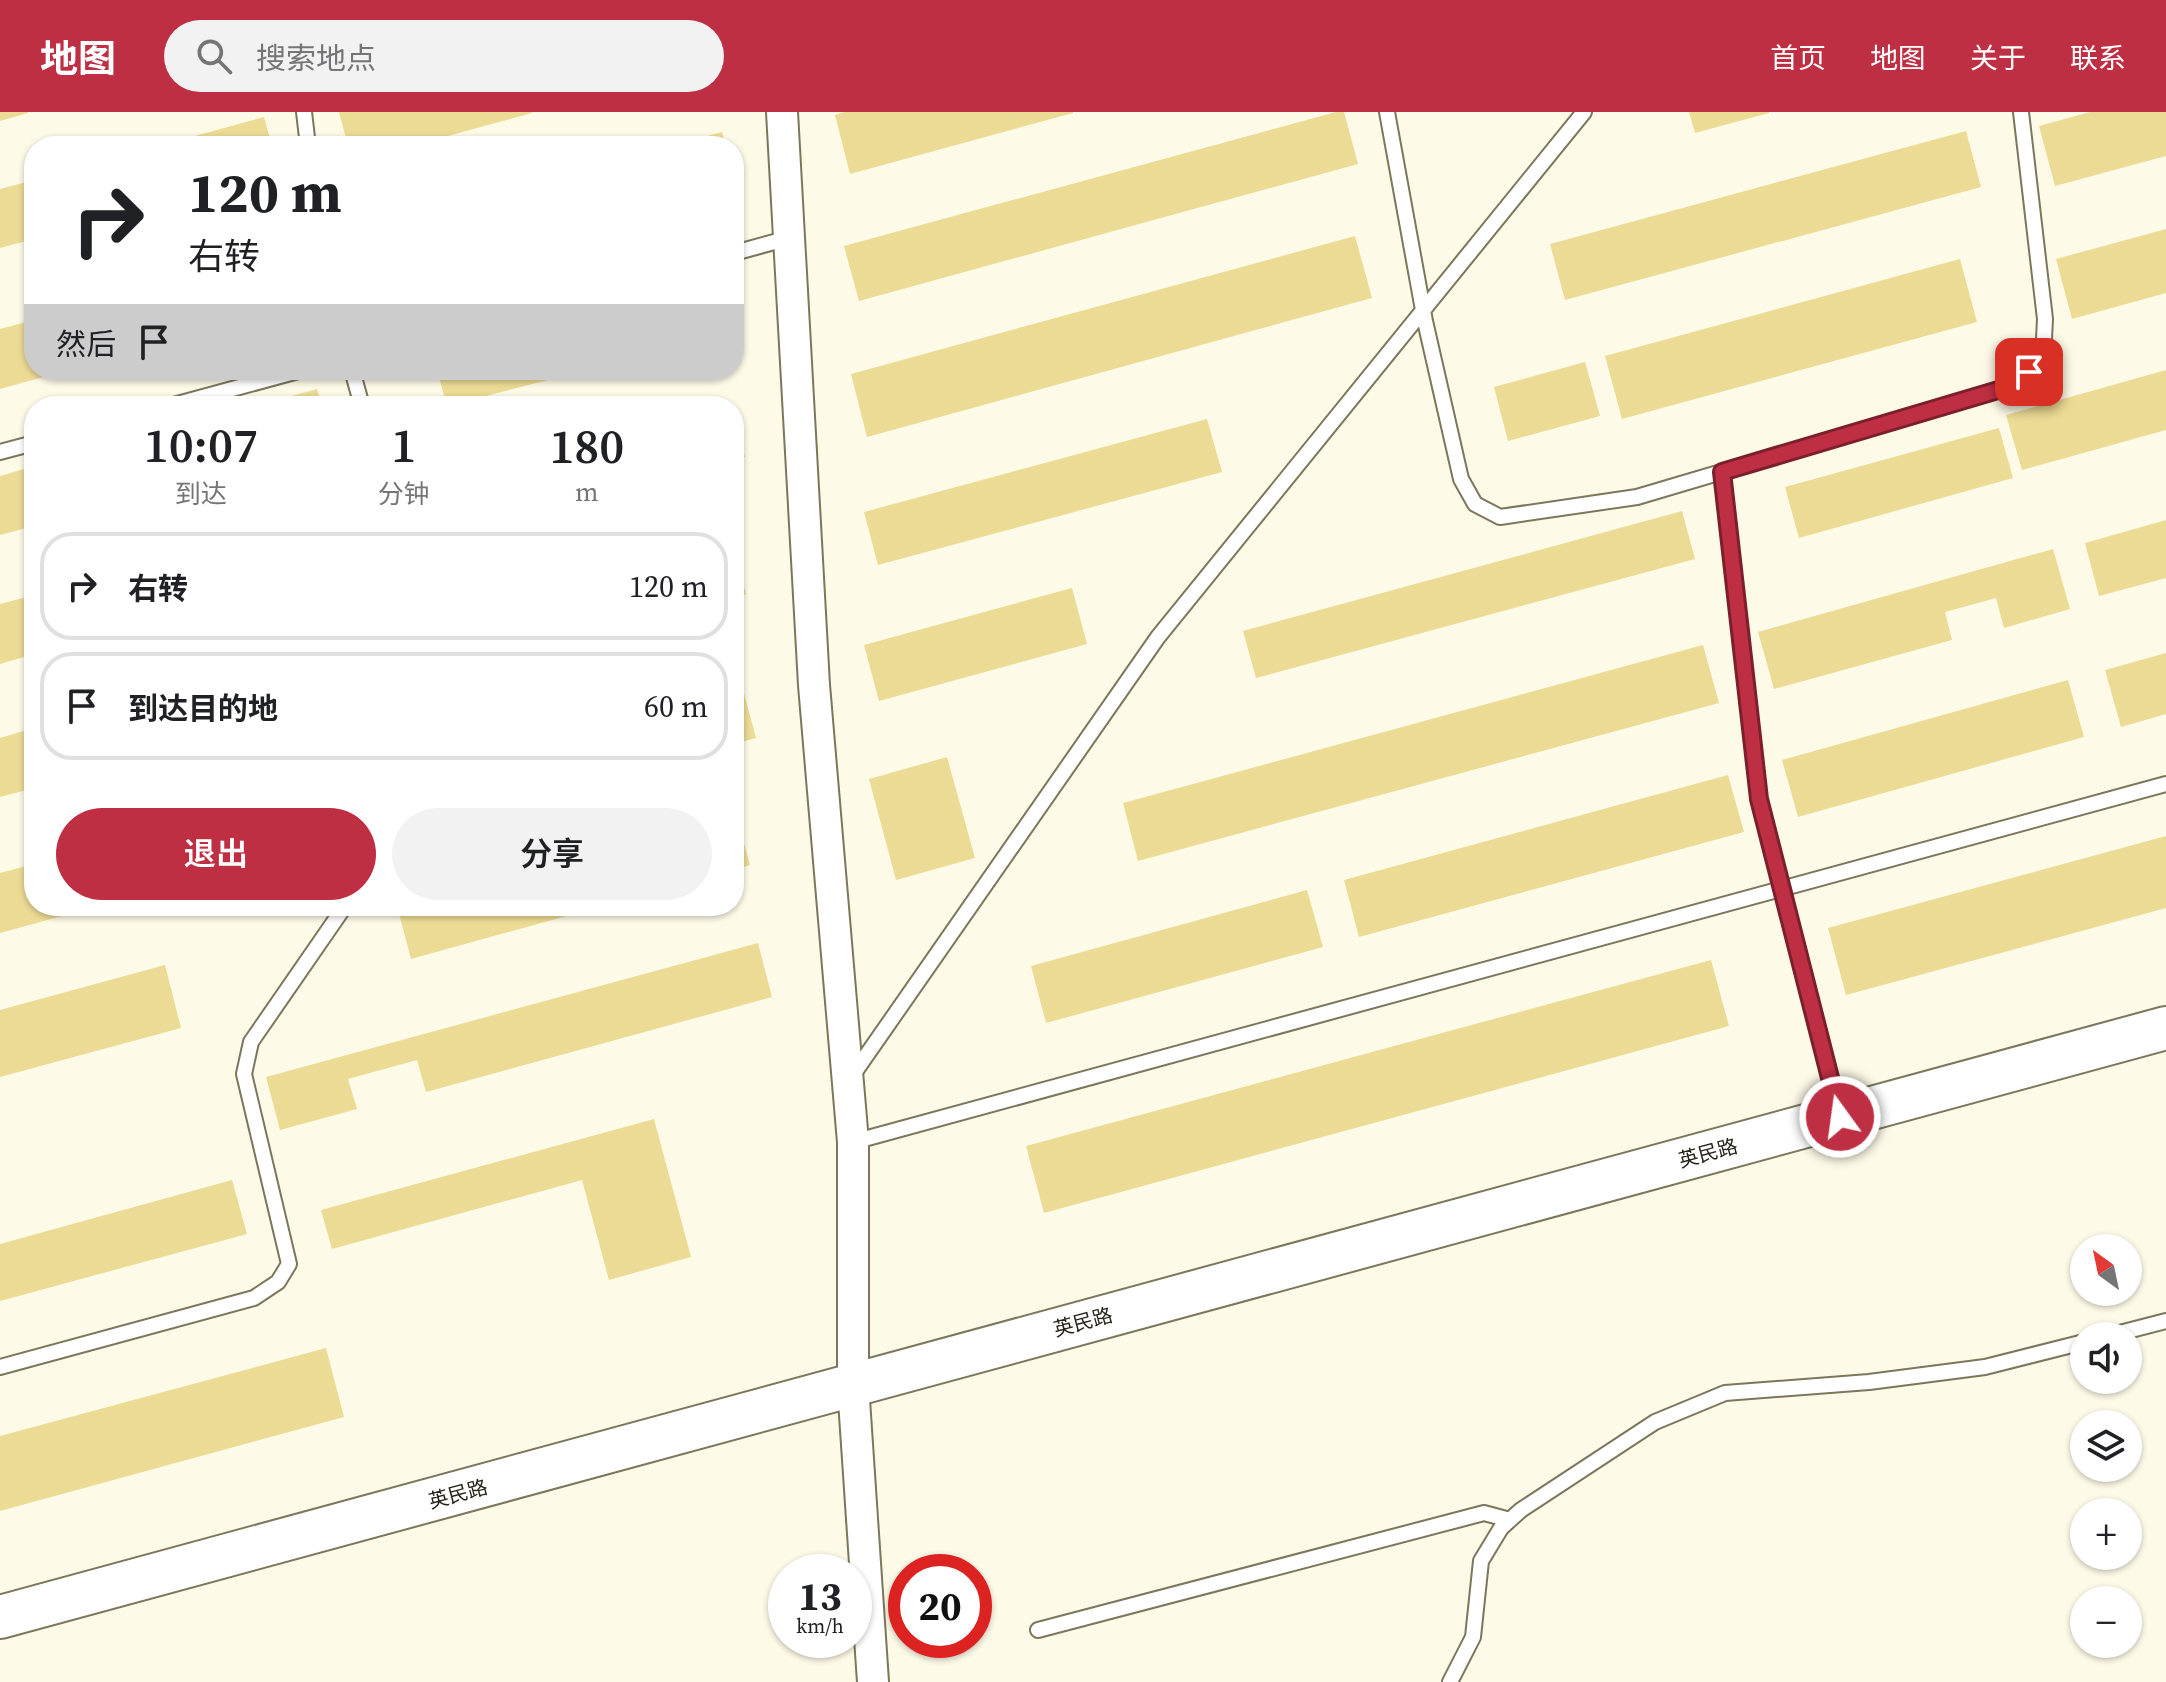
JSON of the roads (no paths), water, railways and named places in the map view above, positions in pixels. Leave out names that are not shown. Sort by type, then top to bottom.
[{"type":"street","points":[[782,112],[814,685],[853,1142],[853,1385],[873,1682]]},
{"type":"street","name":"英民路","points":[[0,1617],[2166,1028]]},
{"type":"lane","points":[[304,112],[307,136]]},
{"type":"lane","points":[[1387,112],[1424,311],[1461,479],[1475,504],[1500,517],[1637,497],[2015,385],[2043,359],[2045,319],[2021,112]]},
{"type":"lane","points":[[848,1083],[1158,637],[1584,112]]},
{"type":"lane","points":[[744,250],[789,238]]},
{"type":"lane","points":[[207,396],[265,380]]},
{"type":"lane","points":[[0,452],[24,446]]},
{"type":"lane","points":[[1722,472],[1759,799],[1840,1117]]},
{"type":"lane","points":[[853,1142],[2166,784]]},
{"type":"lane","points":[[0,1367],[254,1298],[278,1282],[289,1264],[244,1074],[251,1042],[338,916]]},
{"type":"lane","points":[[2142,1327],[2166,1321]]},
{"type":"lane","points":[[1450,1682],[1473,1637],[1481,1561],[1501,1528],[1655,1422],[1725,1393],[1869,1382],[1985,1367],[2070,1346]]},
{"type":"lane","points":[[1038,1630],[1484,1513],[1510,1520]]}]
